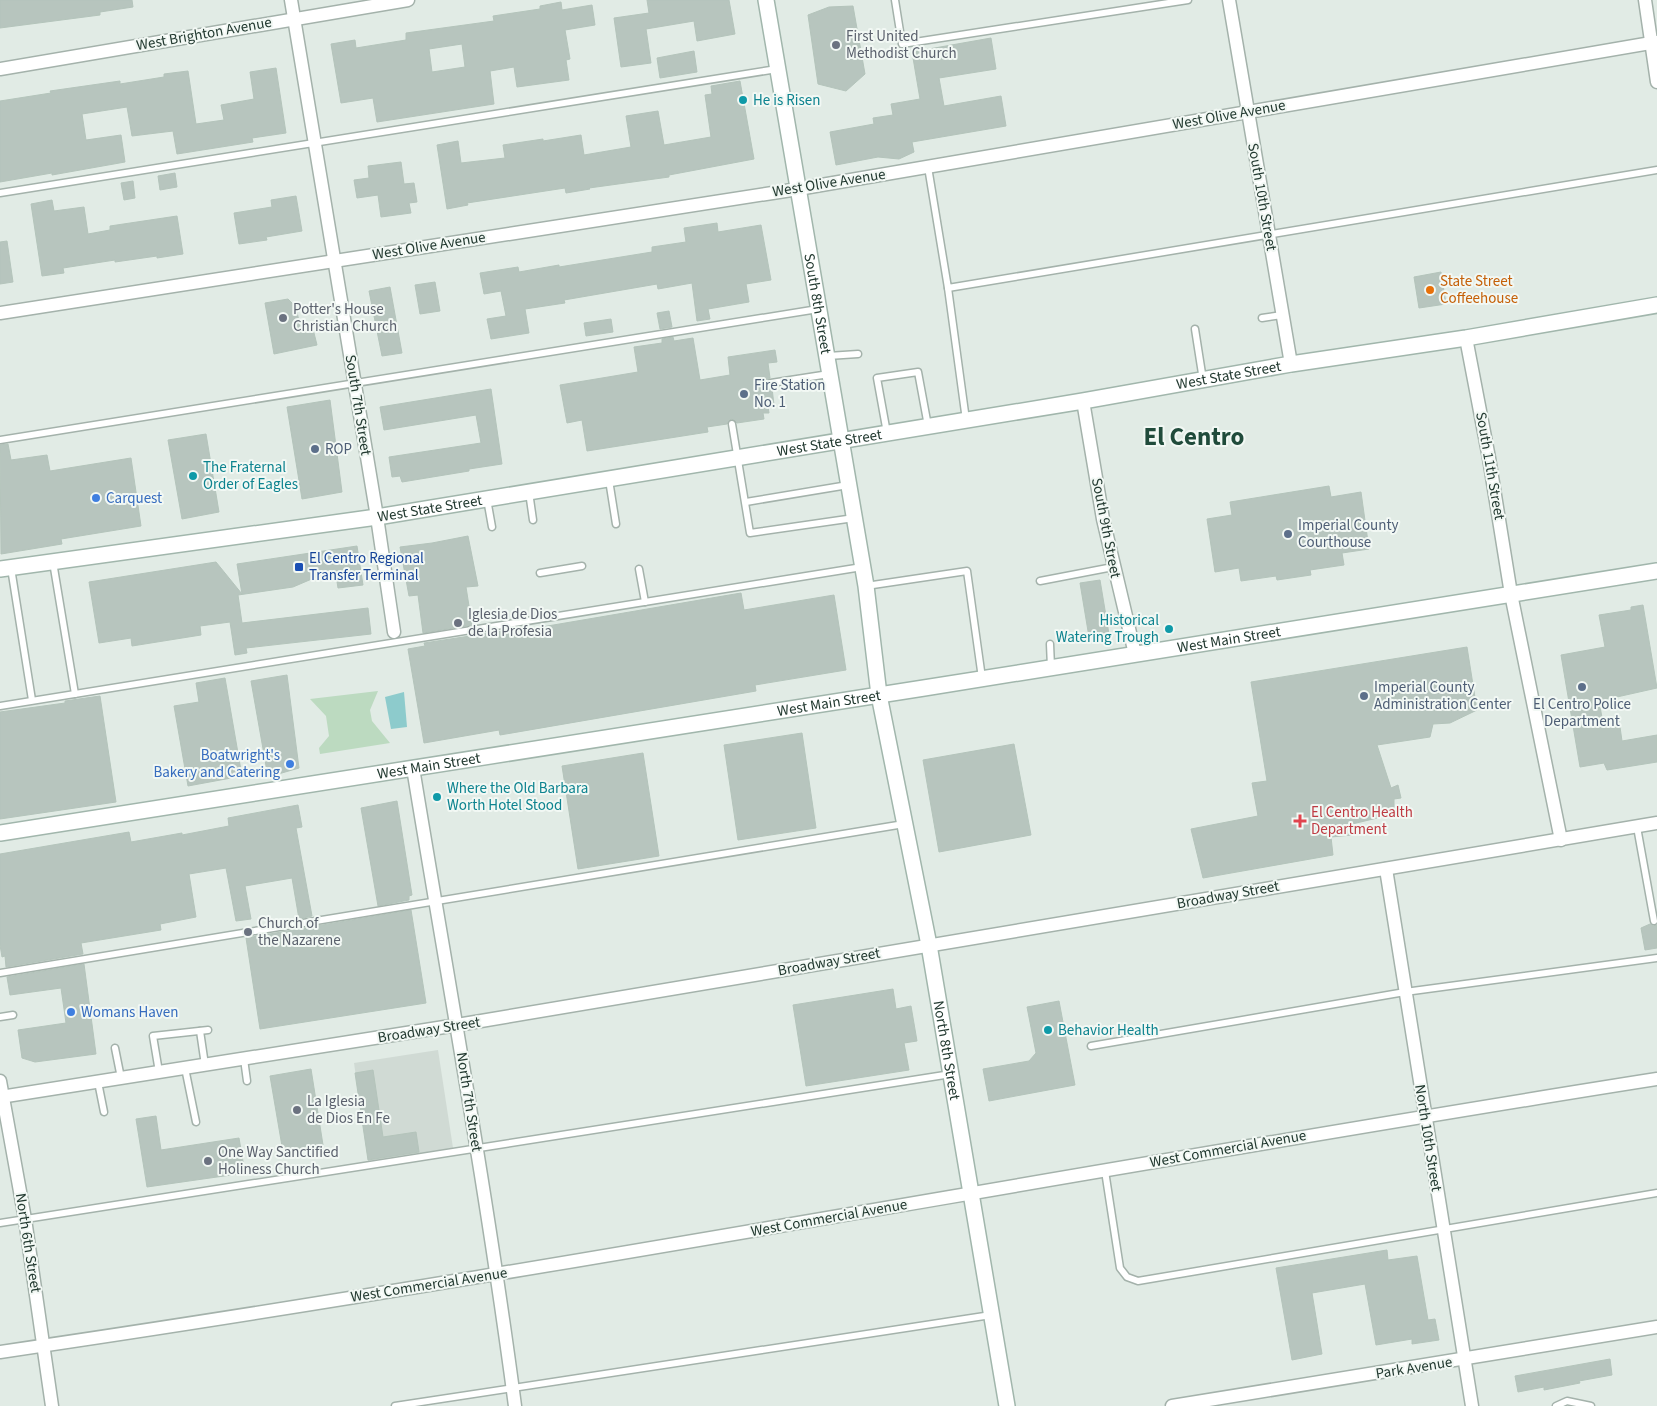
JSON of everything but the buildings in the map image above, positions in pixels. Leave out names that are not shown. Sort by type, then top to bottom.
[{"type":"street","name":"South 7th Street","points":[[291,0],[377,517],[394,632]]},
{"type":"street","name":"West Brighton Avenue","points":[[0,69],[408,0]]},
{"type":"street","name":"South 8th Street","points":[[766,0],[866,586],[880,695]]},
{"type":"street","name":"South 10th Street","points":[[1229,0],[1291,364]]},
{"type":"street","points":[[1645,0],[1653,42],[1657,82]]},
{"type":"street","name":"West Olive Avenue","points":[[0,313],[798,189],[1653,42]]},
{"type":"street","name":"West State Street","points":[[6,568],[377,517],[1083,401],[1291,364],[1466,338],[1657,305]]},
{"type":"street","name":"South 11th Street","points":[[1466,338],[1490,458],[1511,594],[1561,840]]},
{"type":"street","name":"South 9th Street","points":[[1083,401],[1102,519],[1135,654]]},
{"type":"street","name":"West Main Street","points":[[0,833],[1657,571]]},
{"type":"street","name":"North 8th Street","points":[[880,695],[929,945],[1007,1406]]},
{"type":"street","name":"North 7th Street","points":[[413,768],[457,1025],[515,1406]]},
{"type":"street","name":"Broadway Street","points":[[1,1097],[457,1025],[1657,824]]},
{"type":"street","name":"North 10th Street","points":[[1386,869],[1424,1116],[1472,1406]]},
{"type":"street","name":"West Commercial Avenue","points":[[0,1352],[496,1275],[1424,1116],[1657,1079]]},
{"type":"street","name":"North 6th Street","points":[[0,1081],[1,1097],[25,1219],[52,1406]]},
{"type":"street","name":"Park Avenue","points":[[1172,1406],[1657,1328]]},
{"type":"lane","points":[[895,0],[902,44],[1188,0]]},
{"type":"lane","points":[[0,193],[777,69]]},
{"type":"lane","points":[[928,167],[948,288],[966,420]]},
{"type":"lane","points":[[948,288],[1657,170]]},
{"type":"lane","points":[[0,440],[818,309]]},
{"type":"lane","points":[[1262,318],[1282,315]]},
{"type":"lane","points":[[1195,329],[1203,380]]},
{"type":"lane","points":[[826,356],[858,354]]},
{"type":"lane","points":[[887,432],[877,378],[918,372],[928,426]]},
{"type":"lane","points":[[771,383],[830,374]]},
{"type":"lane","points":[[732,424],[739,457],[750,533],[854,518]]},
{"type":"lane","points":[[609,479],[616,524]]},
{"type":"lane","points":[[746,502],[848,485]]},
{"type":"lane","points":[[529,492],[533,520]]},
{"type":"lane","points":[[487,499],[492,527]]},
{"type":"lane","points":[[53,562],[74,694]]},
{"type":"lane","points":[[540,573],[582,566]]},
{"type":"lane","points":[[0,706],[862,567]]},
{"type":"lane","points":[[1040,581],[1113,567]]},
{"type":"lane","points":[[6,568],[32,700]]},
{"type":"lane","points":[[639,569],[645,602]]},
{"type":"lane","points":[[866,586],[967,571],[982,679]]},
{"type":"lane","points":[[1050,644],[1051,668]]},
{"type":"lane","points":[[0,973],[906,823]]},
{"type":"lane","points":[[1637,827],[1654,921]]},
{"type":"lane","points":[[1091,1046],[1405,992],[1657,958]]},
{"type":"lane","points":[[0,1017],[13,1015]]},
{"type":"lane","points":[[200,1030],[205,1065]]},
{"type":"lane","points":[[159,1072],[153,1036],[208,1030]]},
{"type":"lane","points":[[115,1048],[121,1078]]},
{"type":"lane","points":[[244,1059],[248,1081]]},
{"type":"lane","points":[[185,1068],[196,1122]]},
{"type":"lane","points":[[0,1223],[951,1074]]},
{"type":"lane","points":[[98,1082],[104,1112]]},
{"type":"lane","points":[[1105,1170],[1120,1268],[1127,1277],[1138,1280],[1657,1193]]},
{"type":"lane","points":[[395,1406],[991,1315]]},
{"type":"lane","points":[[1556,1406],[1567,1401],[1591,1406]]},
{"type":"shaded area","points":[[438,1050],[453,1148],[368,1161],[354,1063]]},
{"type":"green space","points":[[378,691],[370,710],[372,721],[390,743],[320,754],[319,748],[329,736],[326,716],[310,699]]},
{"type":"water","points":[[404,692],[407,727],[391,729],[385,697]]},
{"type":"place","name":"First United Methodist Church","points":[[836,45]]},
{"type":"place","name":"He is Risen","points":[[743,100]]},
{"type":"place","name":"State Street Coffeehouse","points":[[1430,290]]},
{"type":"place","name":"Potter's House Christian Church","points":[[283,318]]},
{"type":"place","name":"Fire Station No. 1","points":[[744,394]]},
{"type":"place","name":"ROP","points":[[315,449]]},
{"type":"place","name":"The Fraternal Order of Eagles","points":[[193,476]]},
{"type":"place","name":"Carquest","points":[[96,498]]},
{"type":"place","name":"Imperial County Courthouse","points":[[1288,534]]},
{"type":"place","name":"El Centro Regional Transfer Terminal","points":[[299,567]]},
{"type":"place","name":"Iglesia de Dios de la Profesia","points":[[458,623]]},
{"type":"place","name":"Historical Watering Trough","points":[[1169,629]]},
{"type":"place","name":"El Centro Police Department","points":[[1582,687]]},
{"type":"place","name":"Imperial County Administration Center","points":[[1364,696]]},
{"type":"place","name":"Boatwright's Bakery and Catering","points":[[290,764]]},
{"type":"place","name":"Where the Old Barbara Worth Hotel Stood","points":[[437,797]]},
{"type":"place","name":"El Centro Health Department","points":[[1300,821]]},
{"type":"place","name":"Church of the Nazarene","points":[[248,932]]},
{"type":"place","name":"Womans Haven","points":[[71,1012]]},
{"type":"place","name":"Behavior Health","points":[[1048,1030]]},
{"type":"place","name":"La Iglesia de Dios En Fe","points":[[297,1110]]},
{"type":"place","name":"One Way Sanctified Holiness Church","points":[[208,1161]]},
{"type":"district","name":"El Centro","points":[[1194,437]]}]
